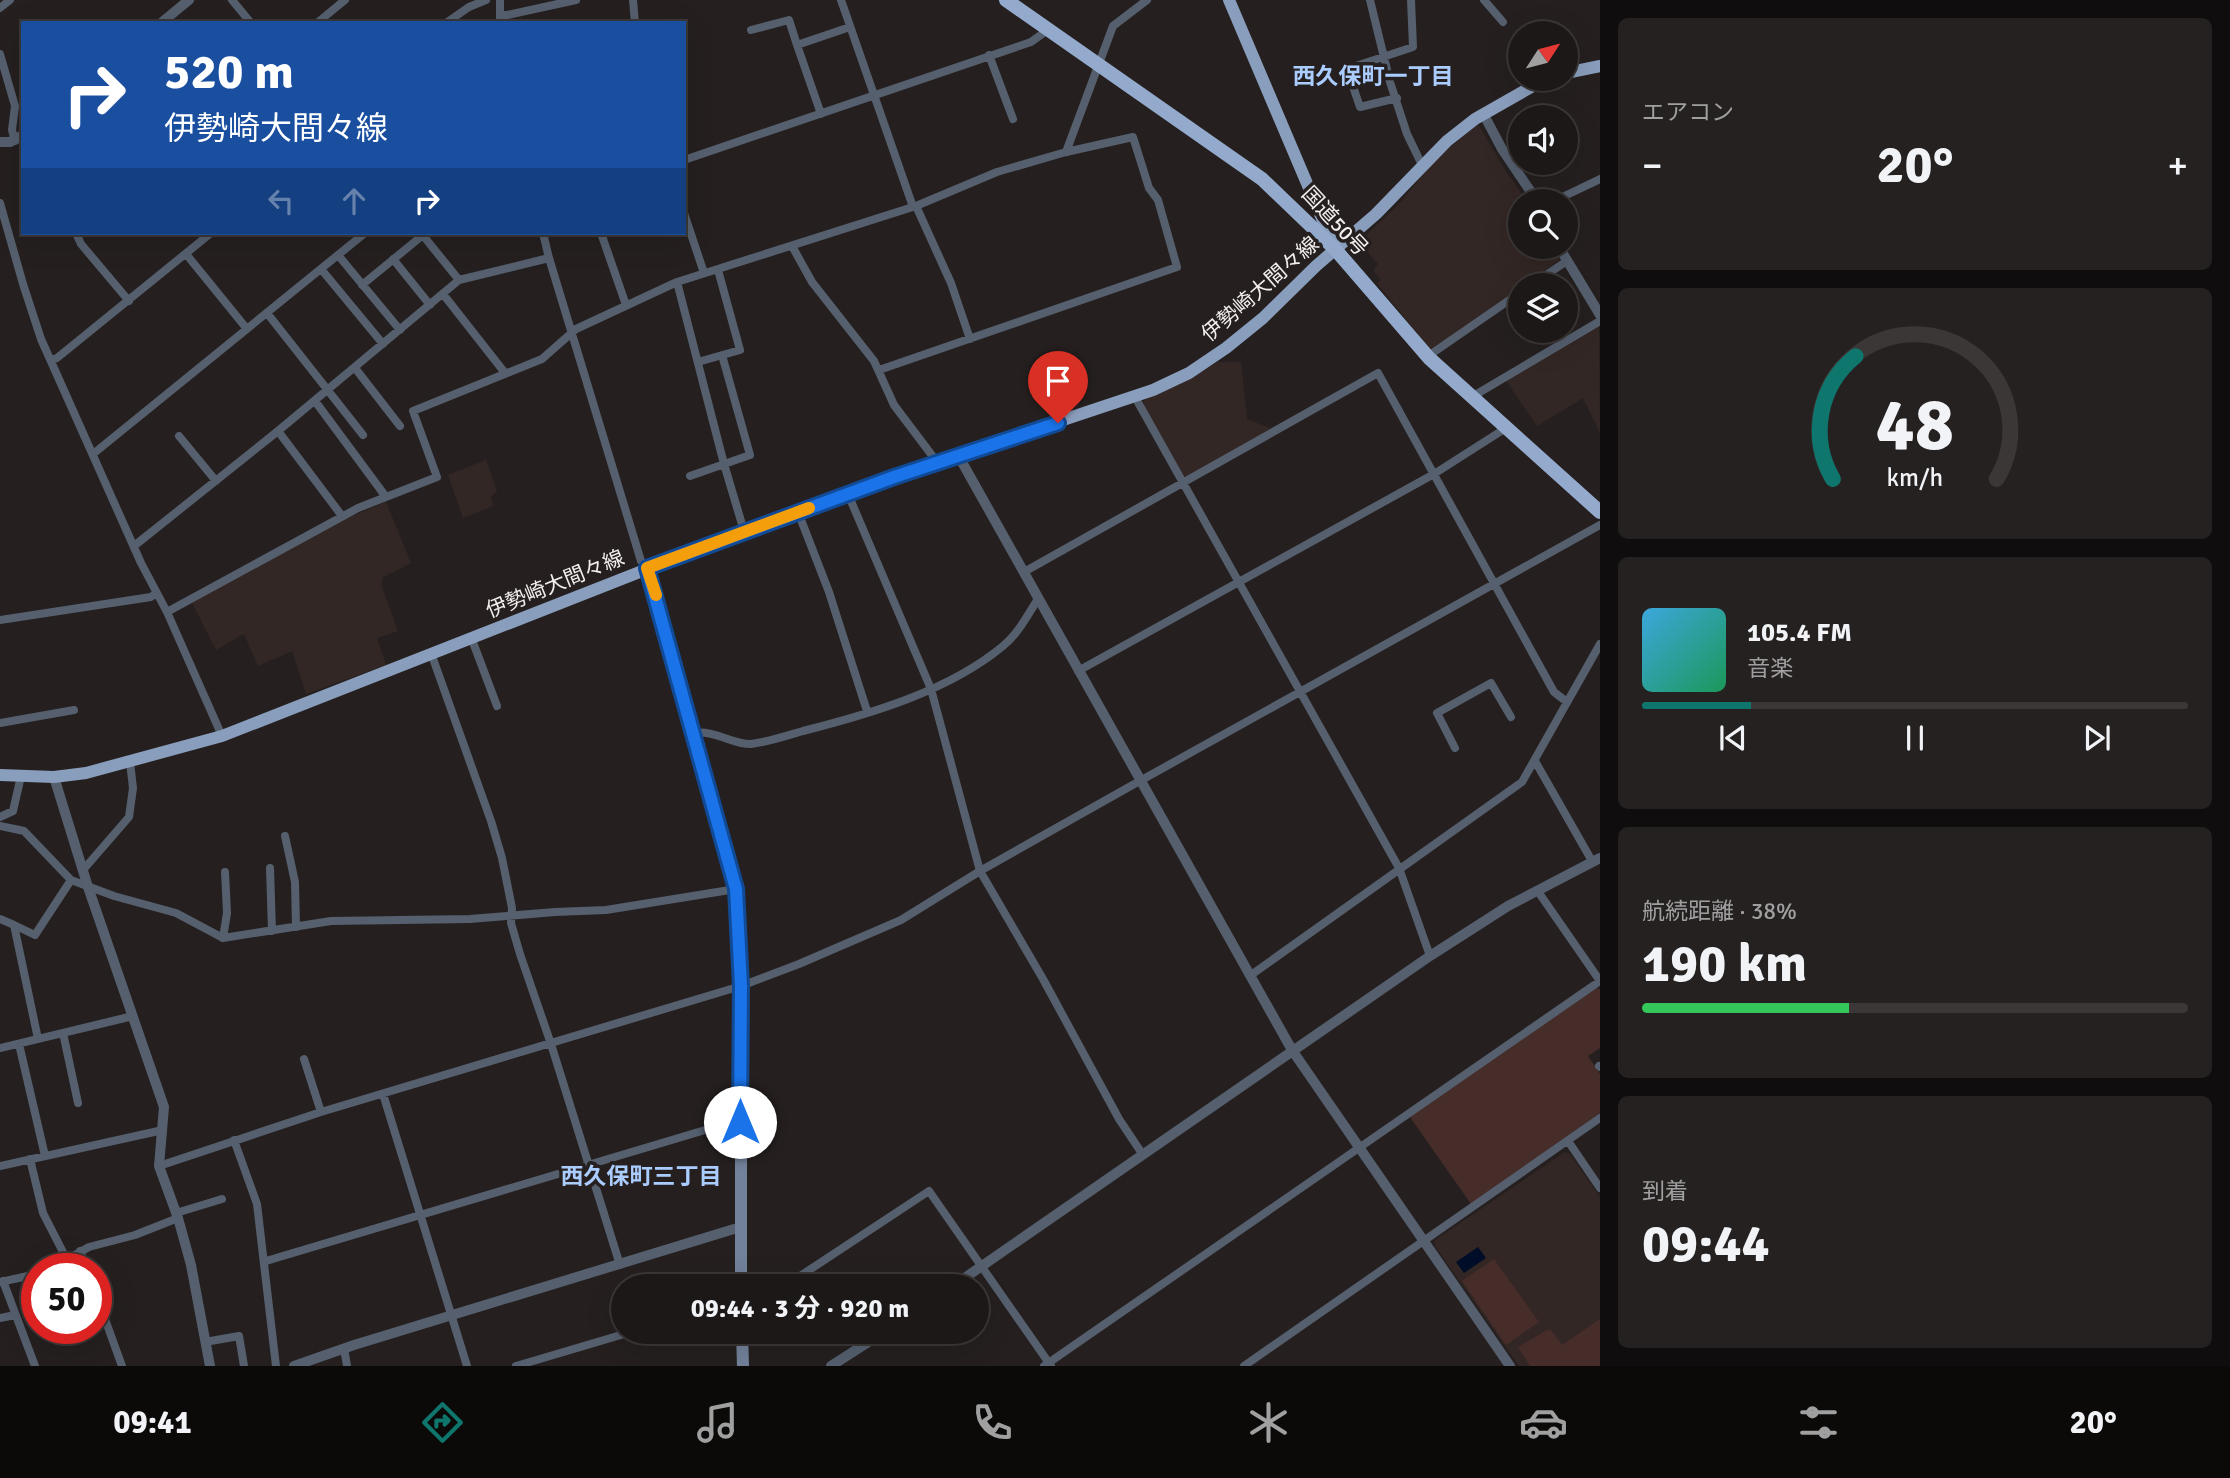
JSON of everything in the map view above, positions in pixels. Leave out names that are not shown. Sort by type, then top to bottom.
[{"type":"highway","name":"国道50号","points":[[1006,0],[1262,179],[1335,249],[1414,342],[1600,512]]},
{"type":"main road","points":[[1229,0],[1335,249]]},
{"type":"main road","points":[[1578,71],[1600,66]]},
{"type":"main road","name":"伊勢崎大間々線","points":[[0,775],[54,777],[86,773],[222,736],[744,531],[937,462],[1136,397],[1189,373],[1226,348],[1263,318],[1376,214],[1447,141],[1475,119],[1525,91]]},
{"type":"main road","points":[[647,568],[736,889],[741,986],[741,1274]]},
{"type":"main road","points":[[742,1344],[743,1366]]},
{"type":"street","points":[[0,8],[10,0]]},
{"type":"street","points":[[163,21],[188,0]]},
{"type":"street","points":[[232,0],[249,21]]},
{"type":"street","points":[[319,21],[345,0]]},
{"type":"street","points":[[449,21],[469,7],[486,0]]},
{"type":"street","points":[[500,0],[500,19],[507,15],[576,0]]},
{"type":"street","points":[[633,0],[635,21]]},
{"type":"street","points":[[841,0],[915,207],[951,283],[970,339]]},
{"type":"street","points":[[1066,152],[1113,26],[1147,0]]},
{"type":"street","points":[[1370,0],[1383,56],[1407,134],[1422,165]]},
{"type":"street","points":[[1396,97],[1360,107],[1347,69],[1413,47],[1411,0]]},
{"type":"street","points":[[1484,0],[1503,22]]},
{"type":"street","points":[[751,30],[789,20],[821,114]]},
{"type":"street","points":[[797,45],[850,27]]},
{"type":"street","points":[[686,159],[1031,41],[1049,29]]},
{"type":"street","points":[[0,54],[15,106],[12,130],[19,138],[0,142]]},
{"type":"street","points":[[989,55],[1013,120]]},
{"type":"street","points":[[1484,115],[1528,189]]},
{"type":"street","points":[[167,612],[342,516],[437,477],[413,411],[542,359],[572,332],[626,305],[677,282],[915,207],[982,177],[1066,152],[1133,137],[1149,188],[1158,200],[1177,267],[879,370]]},
{"type":"street","points":[[1578,189],[1600,179]]},
{"type":"street","points":[[0,203],[23,284],[51,360],[222,736]]},
{"type":"street","points":[[686,219],[704,273]]},
{"type":"street","points":[[77,235],[81,244],[129,301]]},
{"type":"street","points":[[197,235],[202,240]]},
{"type":"street","points":[[51,360],[129,301],[208,235]]},
{"type":"street","points":[[93,454],[363,235]]},
{"type":"street","points":[[362,285],[421,235]]},
{"type":"street","points":[[423,235],[459,280]]},
{"type":"street","points":[[543,235],[641,561],[647,568]]},
{"type":"street","points":[[602,235],[626,305]]},
{"type":"street","points":[[792,246],[812,282],[864,346],[879,370],[894,405],[937,462]]},
{"type":"street","points":[[186,254],[247,329]]},
{"type":"street","points":[[338,255],[400,330]]},
{"type":"street","points":[[134,546],[315,401],[459,280],[549,258]]},
{"type":"street","points":[[393,259],[430,305]]},
{"type":"street","points":[[1549,273],[1567,261],[1600,315]]},
{"type":"street","points":[[321,269],[383,344]]},
{"type":"street","points":[[698,362],[740,350],[718,270]]},
{"type":"street","points":[[677,282],[744,531]]},
{"type":"street","points":[[443,294],[505,373]]},
{"type":"street","points":[[1434,352],[1508,301]]},
{"type":"street","points":[[267,313],[363,435]]},
{"type":"street","points":[[1475,395],[1600,321]]},
{"type":"street","points":[[690,476],[750,455],[722,355]]},
{"type":"street","points":[[355,368],[400,426]]},
{"type":"street","points":[[1024,572],[1378,373],[1554,692],[1567,702]]},
{"type":"street","points":[[1136,397],[1399,868],[1430,957]]},
{"type":"street","points":[[315,401],[386,497]]},
{"type":"street","points":[[1078,671],[1434,474],[1506,428]]},
{"type":"street","points":[[278,431],[342,516]]},
{"type":"street","points":[[179,436],[216,481]]},
{"type":"street","points":[[958,455],[1292,1050],[1510,1366]]},
{"type":"street","points":[[848,494],[931,689],[980,871],[1043,979],[1119,1119],[1143,1155]]},
{"type":"street","points":[[798,512],[829,592],[867,711]]},
{"type":"street","points":[[159,1166],[320,1112],[741,986],[901,920],[980,871],[1600,525]]},
{"type":"street","points":[[0,620],[151,597],[156,593]]},
{"type":"street","points":[[694,733],[703,732],[750,744],[829,724],[931,689],[950,681],[1002,646],[1016,633],[1038,599]]},
{"type":"street","points":[[471,637],[497,706]]},
{"type":"street","points":[[1251,975],[1522,782],[1600,644]]},
{"type":"street","points":[[431,653],[500,849],[520,954],[620,1265]]},
{"type":"street","points":[[1455,748],[1437,713],[1491,683],[1511,717]]},
{"type":"street","points":[[0,723],[74,710]]},
{"type":"street","points":[[971,1274],[1430,957],[1537,890],[1597,860],[1535,761]]},
{"type":"street","points":[[83,870],[128,817],[133,788],[130,762]]},
{"type":"street","points":[[0,817],[13,811],[22,776]]},
{"type":"street","points":[[54,777],[88,887],[163,1107],[159,1166],[191,1265],[210,1366]]},
{"type":"street","points":[[0,826],[24,831],[71,880],[176,913],[223,939],[331,921],[421,921],[631,907],[736,889]]},
{"type":"street","points":[[285,836],[295,882],[296,927]]},
{"type":"street","points":[[270,868],[272,931]]},
{"type":"street","points":[[223,939],[227,914],[225,872]]},
{"type":"street","points":[[0,919],[34,935],[71,880]]},
{"type":"street","points":[[803,1274],[929,1191],[1048,1365],[1600,981],[1537,890]]},
{"type":"street","points":[[14,925],[38,1039]]},
{"type":"street","points":[[0,1048],[133,1016]]},
{"type":"street","points":[[63,1033],[78,1103]]},
{"type":"street","points":[[19,1044],[44,1156]]},
{"type":"street","points":[[304,1059],[320,1112]]},
{"type":"street","points":[[383,1094],[467,1366]]},
{"type":"street","points":[[1244,1366],[1600,1118]]},
{"type":"street","points":[[264,1264],[266,1261],[588,1164],[732,1122],[740,1122]]},
{"type":"street","points":[[0,1166],[163,1130]]},
{"type":"street","points":[[234,1140],[257,1204],[276,1366]]},
{"type":"street","points":[[1568,1141],[1600,1188]]},
{"type":"street","points":[[30,1160],[43,1213],[63,1253]]},
{"type":"street","points":[[75,1253],[135,1235],[177,1215],[222,1199]]},
{"type":"street","points":[[294,1366],[344,1348],[741,1229]]},
{"type":"street","points":[[21,1277],[1,1281],[35,1366]]},
{"type":"street","points":[[0,1318],[15,1315]]},
{"type":"street","points":[[205,1342],[239,1336],[244,1366]]},
{"type":"street","points":[[112,1338],[122,1366]]},
{"type":"street","points":[[516,1366],[611,1338]]},
{"type":"street","points":[[831,1366],[865,1344]]},
{"type":"street","points":[[344,1348],[347,1366]]},
{"type":"shaded area","points":[[1478,124],[1518,189],[1508,189],[1508,259],[1560,260],[1541,273],[1508,273],[1508,297],[1431,351],[1377,283],[1381,280],[1373,270],[1378,264],[1359,242],[1400,203],[1433,162]]},
{"type":"shaded area","points":[[1599,324],[1600,433],[1583,398],[1537,426],[1505,379],[1567,343],[1578,343],[1578,336]]},
{"type":"shaded area","points":[[1218,362],[1241,362],[1247,419],[1272,429],[1187,478],[1143,404],[1146,397],[1192,377]]},
{"type":"shaded area","points":[[486,460],[497,491],[491,497],[493,506],[463,518],[448,475]]},
{"type":"shaded area","points":[[386,502],[411,563],[383,577],[381,584],[398,631],[377,638],[386,665],[306,694],[292,651],[258,666],[244,634],[216,650],[191,601],[343,520]]},
{"type":"shaded area","points":[[1596,988],[1600,989],[1600,1048],[1588,1056],[1600,1074],[1600,1113],[1471,1204],[1410,1117]]},
{"type":"shaded area","points":[[1565,1152],[1570,1154],[1600,1197],[1600,1366],[1519,1366],[1435,1246],[1435,1240]]},
{"type":"shaded area","points":[[1494,1259],[1539,1322],[1506,1345],[1462,1281]]},
{"type":"shaded area","points":[[1600,1319],[1600,1366],[1530,1366],[1518,1347],[1547,1330],[1551,1330],[1562,1345]]},
{"type":"water","points":[[1478,1247],[1486,1258],[1464,1273],[1456,1262]]},
{"type":"slow traffic","points":[[656,595],[647,568],[809,508]]},
{"type":"district","name":"西久保町一丁目","points":[[1373,76]]},
{"type":"district","name":"西久保町三丁目","points":[[641,1176]]},
{"type":"route","points":[[740,1122],[741,986],[736,889],[647,568],[894,477],[1058,423]]}]
